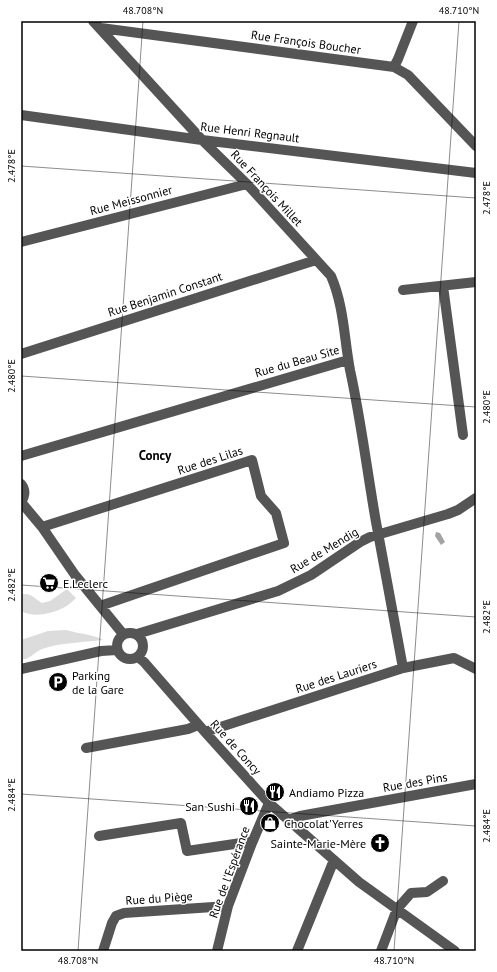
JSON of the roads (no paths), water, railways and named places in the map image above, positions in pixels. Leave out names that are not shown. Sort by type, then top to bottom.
[{"type":"street","points":[[394,67],[413,21]]},
{"type":"street","name":"Rue François Boucher","points":[[96,23],[394,67],[408,75],[476,146]]},
{"type":"street","name":"Rue François Millet","points":[[96,23],[202,140],[247,184],[331,276],[337,291],[342,314],[348,360]]},
{"type":"street","name":"Rue Henri Regnault","points":[[21,115],[202,140],[476,173]]},
{"type":"street","name":"Rue Meissonnier","points":[[21,242],[247,184]]},
{"type":"street","name":"Rue Benjamin Constant","points":[[21,354],[316,260]]},
{"type":"street","points":[[403,290],[476,282]]},
{"type":"street","points":[[443,286],[463,435]]},
{"type":"street","name":"Rue du Beau Site","points":[[21,456],[348,360],[359,413],[403,668]]},
{"type":"street","name":"Rue des Lilas","points":[[42,527],[252,460],[261,496],[276,513],[284,543],[100,606]]},
{"type":"street","points":[[21,484],[25,494],[21,502],[42,527],[75,575],[123,634]]},
{"type":"street","name":"Rue de Mendig","points":[[137,634],[278,591],[311,575],[360,542],[448,514],[458,510],[476,498]]},
{"type":"street","points":[[130,632],[137,634],[142,640],[143,644],[142,651],[138,657],[132,659],[121,656],[117,650],[117,641],[123,634],[130,632]]},
{"type":"street","points":[[24,668],[101,651],[117,650]]},
{"type":"street","name":"Rue de Concy","points":[[138,657],[269,803],[359,882],[455,951]]},
{"type":"street","name":"Rue des Lauriers","points":[[86,748],[188,729],[201,729],[403,668],[454,658],[476,669]]},
{"type":"street","name":"Rue des Pins","points":[[288,820],[300,816],[476,784]]},
{"type":"street","name":"Rue de l'Espérance","points":[[216,951],[228,906],[269,803]]},
{"type":"street","points":[[99,836],[181,823],[187,851],[248,842],[252,843]]},
{"type":"street","points":[[297,951],[334,860]]},
{"type":"street","points":[[381,951],[397,909],[410,894],[427,892],[443,881]]},
{"type":"street","name":"Rue du Piège","points":[[103,951],[112,923],[116,916],[124,913],[228,906]]},
{"type":"place","name":"E.Leclerc","points":[[49,583]]},
{"type":"place","name":"Parking de la Gare","points":[[58,682]]},
{"type":"place","name":"Andiamo Pizza","points":[[275,792]]},
{"type":"place","name":"San Sushi","points":[[249,806]]},
{"type":"place","name":"Chocolat'Yerres","points":[[270,823]]},
{"type":"place","name":"Sainte-Marie-Mère","points":[[380,843]]},
{"type":"district","name":"Concy","points":[[155,455]]}]
